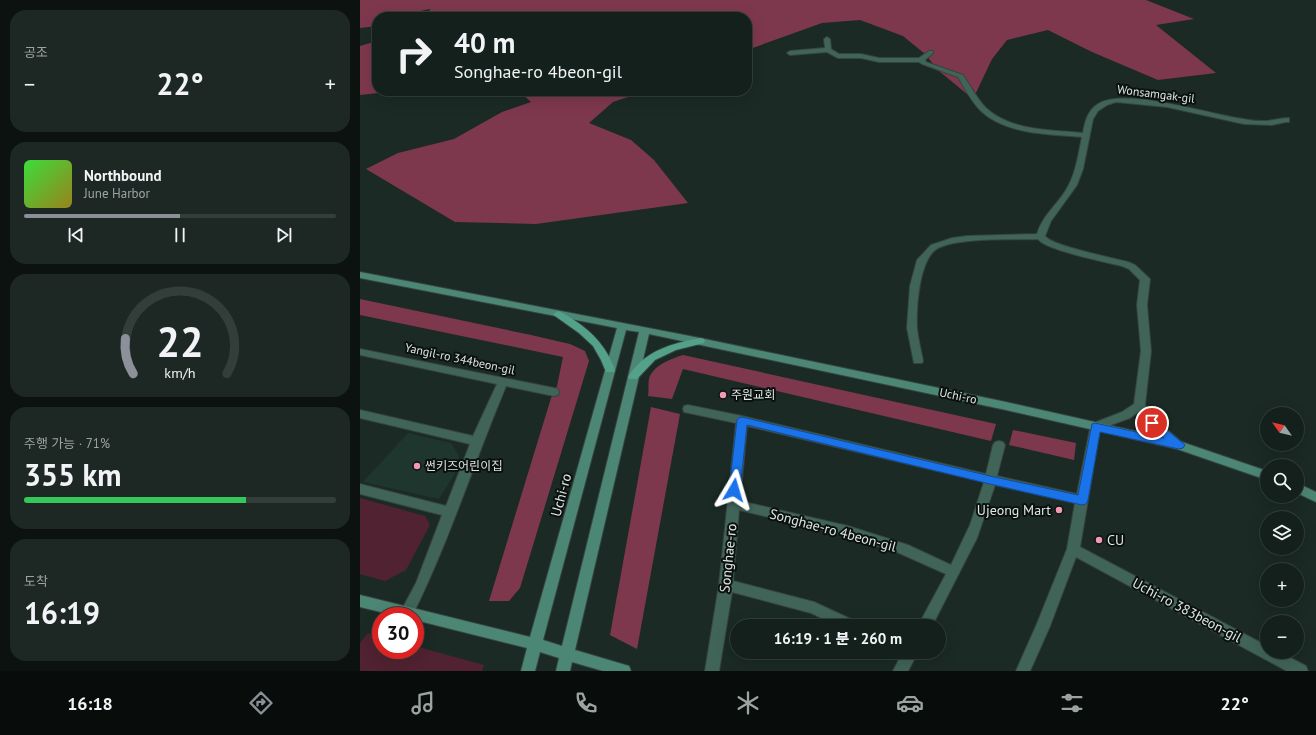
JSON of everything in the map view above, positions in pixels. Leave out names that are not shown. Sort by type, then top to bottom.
[{"type":"main road","points":[[558,314],[586,332],[598,345],[606,358],[610,370]]},
{"type":"main road","points":[[633,377],[651,358],[674,347],[700,341]]},
{"type":"street","points":[[827,39],[828,50]]},
{"type":"street","points":[[790,53],[828,50],[838,56],[861,56],[879,60],[921,60],[924,63],[961,76],[966,88],[982,107],[1004,123],[1044,132],[1086,135]]},
{"type":"street","points":[[921,60],[931,52]]},
{"type":"street","name":"Wonsamgak-gil","points":[[1041,236],[1043,226],[1074,184],[1087,126],[1098,107],[1107,101],[1116,100],[1174,106],[1248,122],[1276,123],[1286,120]]},
{"type":"street","points":[[918,361],[912,328],[915,286],[922,260],[934,248],[952,241],[967,238],[1041,236],[1044,241],[1059,247],[1125,264],[1132,267],[1145,279],[1142,305],[1146,351],[1139,406],[1152,423],[1179,445]]},
{"type":"street","name":"Uchi-ro","points":[[362,274],[700,341],[1006,406],[1179,445],[1260,474]]},
{"type":"street","name":"Uchi-ro","points":[[528,671],[622,326]]},
{"type":"street","points":[[563,671],[566,653],[645,330]]},
{"type":"street","name":"Yangil-ro 344beon-gil","points":[[360,352],[554,392]]},
{"type":"street","points":[[410,607],[422,583],[477,441],[503,381]]},
{"type":"street","points":[[1023,671],[1043,626],[1073,549],[1095,427],[1126,415],[1139,406]]},
{"type":"street","points":[[688,409],[742,420],[990,480],[1082,500]]},
{"type":"street","points":[[360,414],[477,441]]},
{"type":"street","name":"Songhae-ro","points":[[712,671],[726,585],[742,420]]},
{"type":"street","points":[[929,619],[954,572],[976,524],[999,445]]},
{"type":"street","points":[[360,489],[450,512]]},
{"type":"street","points":[[1304,491],[1316,497]]},
{"type":"street","name":"Songhae-ro 4beon-gil","points":[[733,504],[848,531],[903,549],[954,572]]},
{"type":"street","name":"Uchi-ro 383beon-gil","points":[[1073,549],[1301,671]]},
{"type":"street","points":[[726,585],[814,608],[837,619]]},
{"type":"street","points":[[360,601],[384,607]]},
{"type":"street","points":[[424,617],[535,644],[624,671]]},
{"type":"street","points":[[900,671],[905,659]]},
{"type":"shaded area","points":[[360,0],[1146,0],[1194,19],[1156,25],[1216,73],[1158,80],[1092,52],[1048,30],[1007,40],[992,59],[973,99],[939,71],[925,54],[903,36],[860,20],[822,23],[752,48],[752,12],[429,12],[430,9],[416,12],[372,12],[372,27],[360,28]]},
{"type":"shaded area","points":[[372,42],[372,94],[360,95],[360,46]]},
{"type":"shaded area","points":[[524,96],[631,96],[613,102],[589,123],[631,140],[654,160],[688,203],[536,224],[455,222],[366,169],[398,153],[454,139],[502,112],[531,102]]},
{"type":"shaded area","points":[[360,299],[570,344],[585,351],[589,361],[520,588],[509,601],[489,601],[551,398],[557,386],[563,357],[360,315]]},
{"type":"shaded area","points":[[683,355],[996,424],[991,441],[683,369],[672,399],[648,396],[649,379],[654,370],[663,363]]},
{"type":"shaded area","points":[[651,407],[680,414],[637,649],[610,635]]},
{"type":"shaded area","points":[[1013,430],[1076,443],[1074,460],[1009,445]]},
{"type":"shaded area","name":"썬키즈어린이집","points":[[408,433],[451,443],[459,456],[454,475],[439,499],[363,482]]},
{"type":"shaded area","points":[[360,498],[425,516],[430,525],[406,570],[385,581],[360,574]]},
{"type":"shaded area","points":[[368,633],[372,634],[372,659],[424,659],[424,648],[484,665],[482,671],[360,671],[360,643]]},
{"type":"place","name":"주원교회","points":[[723,395]]},
{"type":"place","name":"썬키즈어린이집","points":[[417,466]]},
{"type":"place","name":"Ujeong Mart","points":[[1059,510]]},
{"type":"place","name":"CU","points":[[1099,540]]},
{"type":"route","points":[[734,490],[742,420],[990,480],[1082,500],[1095,427],[1135,434],[1179,445],[1152,423]]}]
